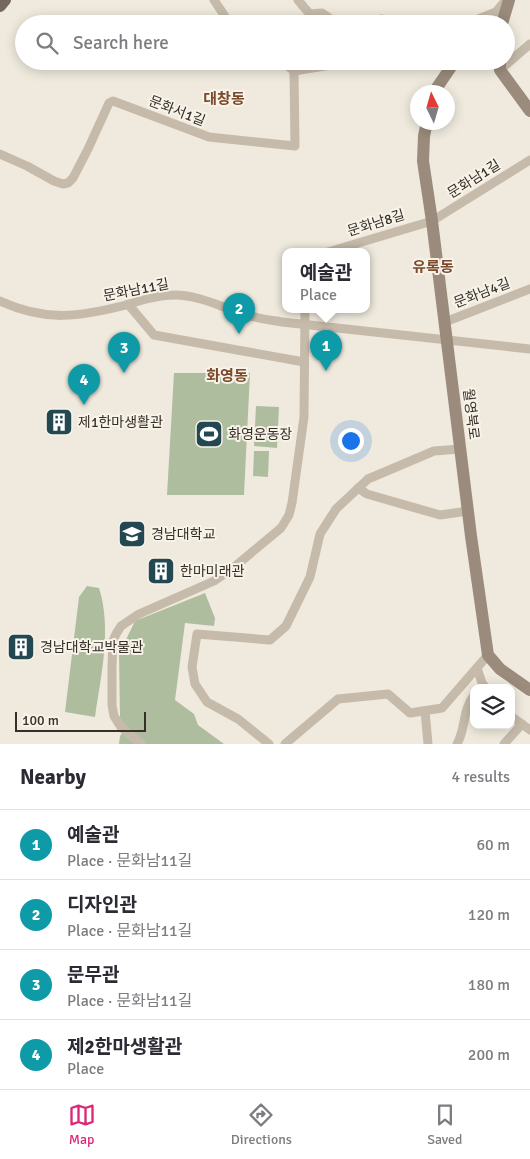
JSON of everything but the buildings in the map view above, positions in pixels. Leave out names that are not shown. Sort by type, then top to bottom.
[{"type":"main road","points":[[0,6],[4,0]]},
{"type":"main road","points":[[503,15],[508,0]]},
{"type":"main road","points":[[439,85],[449,70]]},
{"type":"main road","points":[[503,70],[529,109]]},
{"type":"main road","name":"월영북로","points":[[425,130],[423,161],[488,655]]},
{"type":"main road","points":[[488,655],[500,669],[530,690]]},
{"type":"street","points":[[214,0],[224,15]]},
{"type":"street","points":[[298,0],[310,14],[322,13],[325,15]]},
{"type":"street","points":[[488,15],[496,12],[508,0]]},
{"type":"street","points":[[515,55],[530,44]]},
{"type":"street","points":[[294,71],[300,70]]},
{"type":"street","name":"문화서1길","points":[[0,154],[60,184],[68,183],[75,175],[109,103],[113,101],[208,137],[294,146],[294,71]]},
{"type":"street","name":"문화남1길","points":[[432,221],[530,160]]},
{"type":"street","name":"문화남8길","points":[[341,248],[432,221]]},
{"type":"street","name":"문화남4길","points":[[445,322],[530,289]]},
{"type":"street","name":"문화남11길","points":[[0,301],[27,311],[51,316],[68,316],[157,297],[182,296],[209,302],[250,316],[282,322],[446,339],[530,350]]},
{"type":"street","points":[[128,304],[154,335],[304,362]]},
{"type":"street","points":[[141,744],[121,727],[114,716],[112,705],[113,641],[122,626],[139,614],[214,581],[234,568],[281,528],[288,515],[294,490],[304,417],[305,313]]},
{"type":"street","points":[[269,744],[238,719],[207,702],[195,684],[192,668],[197,634],[270,640],[286,626],[310,578],[320,534],[336,510],[368,479],[434,452],[460,449]]},
{"type":"street","points":[[358,488],[367,494],[440,515],[468,511]]},
{"type":"street","points":[[285,744],[338,699],[388,694],[410,713],[442,708],[488,655]]},
{"type":"street","points":[[477,668],[481,684]]},
{"type":"street","points":[[457,744],[470,700]]},
{"type":"street","points":[[426,711],[428,744]]},
{"type":"street","points":[[515,719],[530,730]]},
{"type":"street","points":[[504,744],[522,724]]},
{"type":"green space","name":"화영운동장","points":[[174,373],[250,373],[244,495],[167,495]]},
{"type":"green space","points":[[256,406],[279,407],[277,448],[254,446]]},
{"type":"green space","points":[[254,451],[269,451],[268,477],[253,476]]},
{"type":"green space","points":[[87,586],[99,588],[105,619],[104,652],[95,717],[65,712],[79,597]]},
{"type":"green space","points":[[205,593],[215,618],[214,626],[185,623],[175,700],[194,714],[198,725],[224,744],[119,744],[120,736],[127,728],[120,718],[119,654],[135,621]]},
{"type":"place","name":"디자인관","points":[[239,334]]},
{"type":"place","name":"예술관","points":[[326,371]]},
{"type":"place","name":"문무관","points":[[124,373]]},
{"type":"place","name":"제2한마생활관","points":[[84,405]]},
{"type":"place","name":"제1한마생활관","points":[[59,422]]},
{"type":"place","name":"화영운동장","points":[[209,434]]},
{"type":"place","name":"경남대학교","points":[[132,534]]},
{"type":"place","name":"한마미래관","points":[[161,571]]},
{"type":"place","name":"경남대학교박물관","points":[[21,647]]},
{"type":"district","name":"대창동","points":[[224,99]]},
{"type":"district","name":"유록동","points":[[433,267]]},
{"type":"district","name":"화영동","points":[[227,376]]}]
